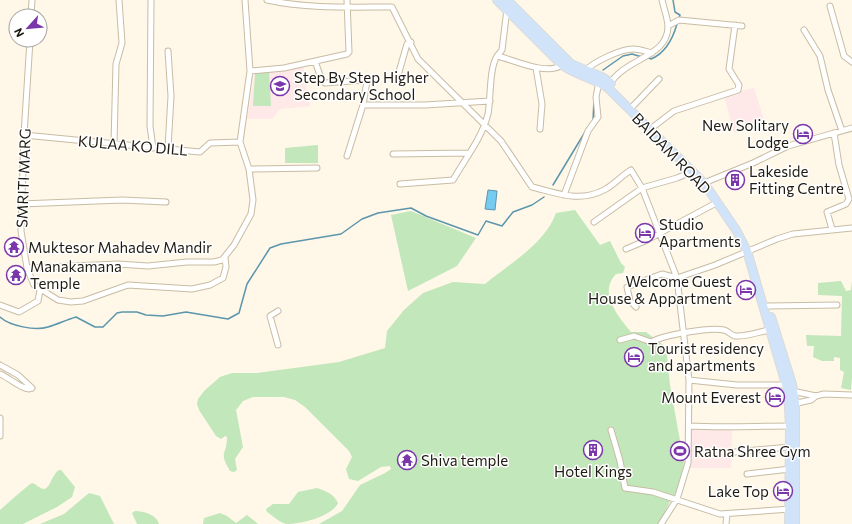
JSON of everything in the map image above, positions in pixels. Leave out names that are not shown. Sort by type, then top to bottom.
[{"type":"main road","name":"BAIDAM ROAD","points":[[497,0],[562,65],[574,72],[609,85],[633,106],[706,182],[731,212],[749,250],[768,306],[792,404],[792,509],[789,524]]},
{"type":"main road","name":"BAIDAM ROAD","points":[[507,0],[566,60],[576,68],[602,77],[650,131],[706,182],[749,250],[769,330],[789,389]]},
{"type":"main road","name":"BAIDAM ROAD","points":[[792,404],[790,426],[790,469],[792,509],[796,524]]},
{"type":"street","points":[[114,144],[116,64],[122,43],[119,0]]},
{"type":"street","points":[[151,0],[150,126],[153,148]]},
{"type":"street","points":[[27,268],[118,264],[148,266],[186,262],[214,262],[222,260],[225,257],[250,214],[253,200],[249,169],[240,142],[250,71],[245,0]]},
{"type":"street","points":[[267,0],[300,6],[348,8],[392,7],[411,42],[418,59],[501,141],[532,187],[571,198],[591,196],[605,190],[631,170],[642,188],[677,278],[689,380],[688,463],[677,499],[661,524]]},
{"type":"street","points":[[250,71],[284,68],[349,52],[347,0]]},
{"type":"street","points":[[609,85],[621,70],[652,53],[664,43],[668,26],[662,0]]},
{"type":"street","points":[[830,6],[844,56],[852,62]]},
{"type":"street","points":[[400,184],[453,180],[484,125],[490,101],[494,61],[502,50],[507,9]]},
{"type":"street","points":[[668,26],[678,20],[742,26]]},
{"type":"street","points":[[653,127],[674,111],[738,90],[739,84],[729,69],[735,25]]},
{"type":"street","points":[[804,30],[820,56],[828,90],[842,131]]},
{"type":"street","points":[[399,72],[407,44],[411,42]]},
{"type":"street","name":"SMRITI MARG","points":[[29,48],[20,231],[27,268],[34,285],[58,300],[71,302],[82,301],[128,285],[192,289],[210,285],[223,278],[226,267],[225,257]]},
{"type":"street","points":[[585,70],[588,67],[609,57],[631,49],[652,53]]},
{"type":"street","points":[[168,51],[171,96],[168,148]]},
{"type":"street","points":[[497,56],[536,68],[556,68],[562,65]]},
{"type":"street","points":[[316,61],[322,81],[325,83],[367,81],[363,105],[347,156]]},
{"type":"street","points":[[536,68],[542,104],[540,129]]},
{"type":"street","points":[[633,106],[659,79]]},
{"type":"street","points":[[564,195],[588,131],[598,117],[596,97],[599,82]]},
{"type":"street","points":[[363,105],[425,105],[490,101]]},
{"type":"street","points":[[706,182],[754,163],[788,146],[852,128]]},
{"type":"street","points":[[832,229],[827,212],[846,204],[849,199],[839,165],[834,133]]},
{"type":"street","name":"KULAA KO DILL","points":[[24,135],[200,152],[210,143],[240,142]]},
{"type":"street","points":[[393,154],[469,153]]},
{"type":"street","points":[[249,169],[317,168]]},
{"type":"street","points":[[594,222],[642,188],[677,178],[693,171]]},
{"type":"street","points":[[21,204],[122,200],[166,202]]},
{"type":"street","points":[[626,249],[659,234],[718,202]]},
{"type":"street","points":[[636,307],[630,301],[627,287],[662,274],[677,278],[715,265],[749,250],[793,234],[852,228]]},
{"type":"street","points":[[0,305],[19,312],[27,310],[38,301],[40,290]]},
{"type":"street","points":[[768,306],[837,305]]},
{"type":"street","points":[[278,311],[270,316],[278,345]]},
{"type":"street","points":[[620,340],[634,336],[651,342],[662,336],[702,330],[725,330],[735,336],[769,330]]},
{"type":"street","points":[[0,364],[18,375],[32,388],[23,388],[10,378],[0,374]]},
{"type":"street","points":[[689,380],[789,389],[816,396]]},
{"type":"street","points":[[792,404],[811,400],[816,396],[824,394],[852,396]]},
{"type":"street","points":[[0,418],[0,436]]},
{"type":"street","points":[[689,426],[729,428],[738,426],[790,426]]},
{"type":"street","points":[[611,430],[620,461],[625,488],[653,492],[677,499],[707,511],[727,514],[792,509]]},
{"type":"street","points":[[734,452],[790,447]]},
{"type":"street","points":[[747,474],[790,469]]},
{"type":"street","points":[[726,524],[727,514]]},
{"type":"shaded area","name":"Step By Step Higher Secondary School","points":[[303,65],[310,106],[280,109],[272,119],[247,119],[255,71]]},
{"type":"shaded area","points":[[754,88],[765,123],[734,133],[724,95]]},
{"type":"shaded area","points":[[690,428],[732,429],[731,468],[690,468]]},
{"type":"green space","points":[[269,72],[271,106],[253,106],[255,74]]},
{"type":"green space","points":[[318,145],[318,163],[285,163],[285,148]]},
{"type":"green space","points":[[575,210],[600,245],[610,241],[621,263],[625,267],[623,273],[616,274],[611,281],[609,289],[609,296],[616,312],[631,332],[646,332],[666,347],[670,385],[684,463],[678,490],[670,501],[659,524],[319,524],[342,511],[360,485],[391,469],[390,466],[381,467],[358,481],[349,479],[346,469],[352,457],[349,451],[305,407],[295,400],[284,397],[253,397],[243,401],[236,410],[243,447],[235,459],[237,470],[234,472],[230,471],[224,460],[227,437],[225,436],[221,439],[216,436],[199,410],[197,404],[198,399],[205,390],[220,377],[232,373],[257,373],[339,362],[385,348],[387,331],[404,310],[423,293],[453,282],[485,284],[535,244],[551,224],[556,213]]},
{"type":"green space","points":[[411,211],[476,238],[457,266],[408,291],[391,215]]},
{"type":"green space","points":[[852,280],[851,390],[841,388],[844,372],[840,370],[840,358],[834,357],[834,361],[822,361],[813,357],[814,346],[807,346],[806,335],[841,336],[842,296],[818,295],[818,283],[841,281],[846,291],[851,290]]},
{"type":"green space","points":[[59,470],[61,470],[75,487],[72,497],[57,507],[23,524],[0,524],[0,510],[32,483],[42,489],[48,487]]},
{"type":"green space","points":[[317,488],[332,495],[338,503],[334,508],[322,516],[299,523],[286,524],[267,512],[266,509],[273,504],[289,504],[298,492]]},
{"type":"green space","points":[[89,493],[100,496],[114,524],[40,524],[64,514]]},
{"type":"green space","points":[[135,511],[150,514],[156,518],[159,524],[137,524],[132,513]]},
{"type":"green space","points":[[220,513],[236,523],[247,515],[258,524],[203,524],[204,518]]},
{"type":"water","points":[[488,190],[497,191],[495,210],[485,209]]},
{"type":"waterway","points":[[673,0],[675,12],[680,15],[679,18]]},
{"type":"waterway","points":[[647,57],[651,59],[665,49],[671,40],[677,24]]},
{"type":"waterway","points":[[603,70],[623,56],[632,54],[642,57]]},
{"type":"waterway","points":[[593,121],[594,99]]},
{"type":"waterway","points":[[553,185],[588,127]]},
{"type":"waterway","points":[[0,317],[10,323],[30,328],[48,327],[76,317],[95,327],[103,327],[117,313],[122,312],[137,312],[146,315],[163,316],[186,312],[228,319],[239,313],[247,284],[270,248],[281,244],[341,234],[362,219],[378,213],[411,208],[426,216],[478,235],[486,221],[502,226],[513,212],[532,205],[544,197]]},
{"type":"place","name":"Step By Step Higher Secondary School","points":[[280,86]]},
{"type":"place","name":"New Solitary Lodge","points":[[803,134]]},
{"type":"place","name":"Lakeside Fitting Centre","points":[[735,180]]},
{"type":"place","name":"Studio Apartments","points":[[645,233]]},
{"type":"place","name":"Muktesor Mahadev Mandir","points":[[14,247]]},
{"type":"place","name":"Manakamana Temple","points":[[16,275]]},
{"type":"place","name":"Welcome Guest House & Appartment","points":[[746,290]]},
{"type":"place","name":"Tourist residency and apartments","points":[[634,357]]},
{"type":"place","name":"Mount Everest","points":[[775,397]]},
{"type":"place","name":"Hotel Kings","points":[[593,450]]},
{"type":"place","name":"Ratna Shree Gym","points":[[680,451]]},
{"type":"place","name":"Shiva temple","points":[[407,460]]},
{"type":"place","name":"Lake Top","points":[[783,491]]}]
